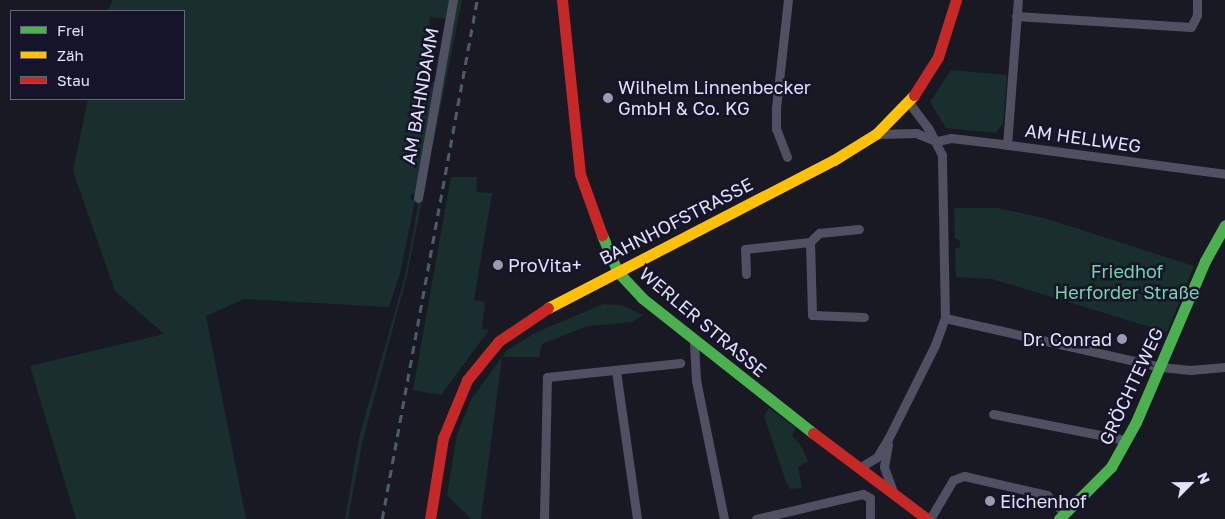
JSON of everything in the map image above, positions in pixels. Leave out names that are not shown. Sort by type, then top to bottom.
[{"type":"main road","name":"WERLER STRASSE","points":[[562,0],[580,174],[590,207],[617,271],[642,298],[694,342],[928,519]]},
{"type":"main road","name":"BAHNHOFSTRASSE","points":[[433,516],[443,438],[452,409],[467,380],[499,342],[541,310],[834,160],[876,134],[909,103],[938,57],[956,0]]},
{"type":"main road","name":"GRÖCHTEWEG","points":[[1062,516],[1111,468],[1161,367],[1202,267],[1225,225]]},
{"type":"street","name":"AM BAHNDAMM","points":[[418,198],[453,0]]},
{"type":"street","points":[[787,157],[780,147],[776,129],[776,108],[788,0]]},
{"type":"street","points":[[1007,145],[1018,0]]},
{"type":"street","points":[[1016,16],[1191,27],[1197,16],[1197,0]]},
{"type":"street","points":[[859,468],[877,457],[888,439],[935,345],[945,318],[943,173],[937,142],[909,103]]},
{"type":"street","points":[[876,134],[916,132],[937,142]]},
{"type":"street","name":"AM HELLWEG","points":[[937,142],[951,138],[1225,174]]},
{"type":"street","points":[[746,274],[745,249],[810,242],[819,233],[859,229]]},
{"type":"street","points":[[810,242],[812,315],[864,316]]},
{"type":"street","points":[[945,318],[1161,367],[1190,370],[1225,367]]},
{"type":"street","points":[[694,342],[696,380],[724,519]]},
{"type":"street","points":[[544,519],[546,377],[680,363]]},
{"type":"street","points":[[616,371],[637,519]]},
{"type":"street","points":[[993,414],[1125,440]]},
{"type":"street","points":[[888,439],[884,467],[894,494]]},
{"type":"street","points":[[928,519],[953,480],[964,476],[1048,494],[1062,516]]},
{"type":"street","points":[[756,519],[863,494],[871,503],[870,519]]},
{"type":"green space","points":[[113,0],[449,0],[446,19],[430,17],[425,82],[436,83],[416,194],[411,194],[410,199],[415,201],[400,274],[389,307],[244,299],[206,316],[246,519],[76,519],[30,366],[164,334],[115,291],[73,171],[88,100],[185,100],[185,10],[108,10]]},
{"type":"green space","points":[[456,0],[462,0],[407,276],[363,439],[348,519],[345,519],[359,438],[405,276]]},
{"type":"green space","points":[[951,70],[1007,75],[1003,123],[996,133],[946,128],[930,102]]},
{"type":"green space","points":[[451,177],[477,177],[476,192],[492,193],[474,300],[485,302],[482,329],[489,330],[441,395],[413,390]]},
{"type":"green space","name":"Friedhof Herforder Straße","points":[[954,208],[997,208],[1044,218],[1194,266],[1167,332],[992,279],[956,277],[955,249],[960,247],[960,241],[955,238]]},
{"type":"green space","points":[[603,304],[621,305],[643,315],[632,322],[588,326],[542,344],[539,357],[502,357],[481,519],[471,519],[447,495],[457,434],[472,398],[507,350],[537,332]]},
{"type":"green space","points":[[769,408],[796,428],[792,435],[801,446],[808,461],[798,467],[802,488],[790,489],[786,482],[764,416]]},
{"type":"railway","points":[[382,519],[477,0]]},
{"type":"traffic: fast","points":[[1059,519],[1111,467],[1136,422],[1205,261],[1225,225]]},
{"type":"traffic: fast","points":[[602,235],[617,271],[642,298],[813,433]]},
{"type":"traffic: slow","points":[[548,308],[834,160],[876,134],[914,95]]},
{"type":"traffic: jam","points":[[562,0],[580,174],[602,235]]},
{"type":"traffic: jam","points":[[914,95],[938,57],[956,0]]},
{"type":"traffic: jam","points":[[430,519],[443,438],[467,380],[499,341],[548,308]]},
{"type":"traffic: jam","points":[[813,433],[927,519]]},
{"type":"place","name":"Wilhelm Linnenbecker GmbH & Co. KG","points":[[608,98]]},
{"type":"place","name":"ProVita+","points":[[498,265]]},
{"type":"place","name":"Dr. Conrad","points":[[1122,339]]},
{"type":"place","name":"Eichenhof","points":[[990,501]]}]
